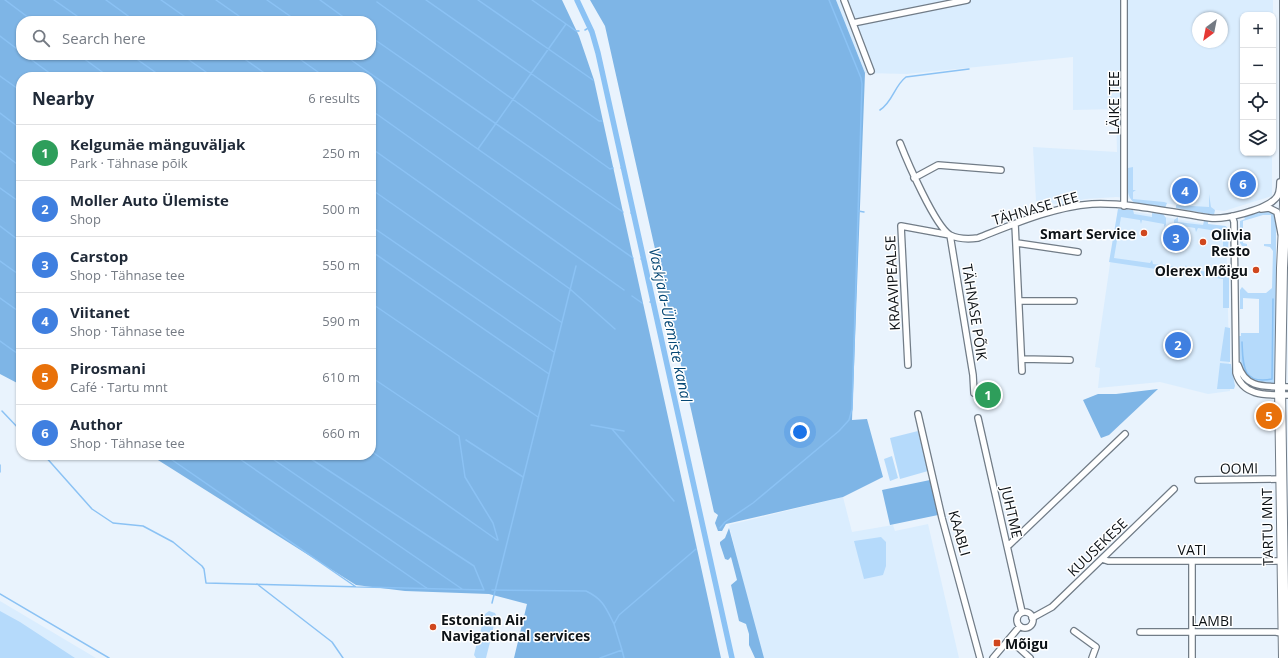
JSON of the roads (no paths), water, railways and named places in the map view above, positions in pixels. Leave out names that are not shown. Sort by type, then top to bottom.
[{"type":"highway","name":"TARTU MNT","points":[[1284,658],[1286,634],[1282,561],[1281,479],[1284,391],[1283,237],[1285,159],[1285,0]]},
{"type":"street","points":[[844,0],[871,71]]},
{"type":"street","points":[[853,23],[967,0]]},
{"type":"street","name":"LÄIKE TEE","points":[[1124,0],[1124,206]]},
{"type":"street","points":[[900,142],[914,178],[943,227],[950,235]]},
{"type":"street","points":[[1257,209],[1273,201],[1277,197],[1280,188],[1281,168],[1285,159]]},
{"type":"street","points":[[914,178],[938,165],[1001,170]]},
{"type":"street","name":"TÄHNASE TEE","points":[[950,235],[972,239],[1069,207],[1093,204],[1124,206],[1214,219],[1257,209]]},
{"type":"street","points":[[1257,209],[1269,208],[1277,212],[1279,228],[1283,237]]},
{"type":"street","points":[[1232,216],[1234,222],[1236,373],[1242,386],[1254,393],[1284,391]]},
{"type":"street","points":[[1015,224],[1022,371]]},
{"type":"street","name":"KRAAVIPEALSE","points":[[908,365],[901,226],[950,235]]},
{"type":"street","name":"TÄHNASE PÕIK","points":[[950,235],[973,375],[974,393]]},
{"type":"street","points":[[1017,243],[1078,252]]},
{"type":"street","points":[[1019,301],[1074,301]]},
{"type":"street","points":[[1022,359],[1070,360]]},
{"type":"street","points":[[1236,359],[1240,372],[1250,383],[1284,391]]},
{"type":"street","name":"KAABLI","points":[[918,414],[943,521],[980,658]]},
{"type":"street","name":"JUHTME","points":[[978,418],[1022,612],[1017,617],[1020,626]]},
{"type":"street","points":[[1008,546],[1125,434]]},
{"type":"street","name":"OOMI","points":[[1198,480],[1281,479]]},
{"type":"street","name":"KUUSEKESE","points":[[1032,618],[1052,607],[1174,489]]},
{"type":"street","name":"VATI","points":[[1102,559],[1108,561],[1282,561]]},
{"type":"street","points":[[1192,561],[1192,658]]},
{"type":"street","points":[[994,658],[1020,626],[1022,628],[1029,627],[1032,618],[1029,613],[1022,612]]},
{"type":"street","points":[[1074,631],[1096,647],[1092,658]]},
{"type":"street","name":"LAMBI","points":[[1140,632],[1276,632],[1286,634]]},
{"type":"street","points":[[1009,639],[1030,658]]},
{"type":"waterway","points":[[5,0],[26,16]]},
{"type":"waterway","points":[[54,0],[77,16]]},
{"type":"waterway","points":[[106,0],[128,16]]},
{"type":"waterway","points":[[161,0],[184,16]]},
{"type":"waterway","points":[[216,0],[239,16]]},
{"type":"waterway","points":[[267,0],[290,16]]},
{"type":"waterway","points":[[320,0],[342,16]]},
{"type":"waterway","points":[[426,0],[599,121],[602,121]]},
{"type":"waterway","points":[[478,0],[593,80]]},
{"type":"waterway","points":[[532,0],[576,31],[579,31]]},
{"type":"waterway","name":"Vaskjala-Ülemiste kanal","points":[[577,0],[592,32],[598,53],[732,658]]},
{"type":"waterway","points":[[720,528],[725,522],[753,503],[839,431],[849,420],[852,409],[862,84],[861,78],[829,0]]},
{"type":"waterway","points":[[377,2],[610,169],[613,168]]},
{"type":"waterway","points":[[478,149],[566,24]]},
{"type":"waterway","name":"Vaskjala-Ülemiste kanal","points":[[585,30],[590,27]]},
{"type":"waterway","points":[[0,36],[16,48]]},
{"type":"waterway","points":[[376,40],[623,212]]},
{"type":"waterway","points":[[32,60],[48,72]]},
{"type":"waterway","points":[[86,60],[102,72]]},
{"type":"waterway","points":[[138,60],[155,72]]},
{"type":"waterway","points":[[189,60],[206,72]]},
{"type":"waterway","points":[[246,60],[263,72]]},
{"type":"waterway","points":[[301,60],[318,72]]},
{"type":"waterway","points":[[351,60],[368,72]]},
{"type":"waterway","points":[[880,110],[888,103],[899,85],[906,77],[969,69]]},
{"type":"waterway","points":[[0,76],[16,87]]},
{"type":"waterway","points":[[376,77],[633,258]]},
{"type":"waterway","points":[[0,113],[16,125]]},
{"type":"waterway","points":[[376,114],[624,290]]},
{"type":"waterway","points":[[0,151],[16,163]]},
{"type":"waterway","points":[[376,152],[570,289],[615,329]]},
{"type":"waterway","points":[[0,188],[16,199]]},
{"type":"waterway","points":[[376,192],[561,322]]},
{"type":"waterway","points":[[858,211],[864,212]]},
{"type":"waterway","name":"Vaskjala-Ülemiste kanal","points":[[631,213],[635,214]]},
{"type":"waterway","points":[[0,226],[16,238]]},
{"type":"waterway","points":[[376,229],[554,352]]},
{"type":"waterway","points":[[376,254],[549,374]]},
{"type":"waterway","points":[[0,261],[16,272]]},
{"type":"waterway","points":[[492,603],[576,266]]},
{"type":"waterway","points":[[632,296],[642,303]]},
{"type":"waterway","points":[[0,298],[16,309]]},
{"type":"waterway","points":[[1242,342],[1244,365],[1250,376],[1255,379],[1262,380],[1272,379],[1273,299]]},
{"type":"waterway","points":[[376,306],[538,417]]},
{"type":"waterway","points":[[0,341],[16,352]]},
{"type":"waterway","points":[[376,380],[459,436],[465,477],[493,523],[498,540]]},
{"type":"waterway","points":[[2,411],[16,426]]},
{"type":"waterway","points":[[591,425],[624,431]]},
{"type":"waterway","points":[[612,429],[674,501]]},
{"type":"waterway","points":[[466,440],[523,477]]},
{"type":"waterway","points":[[376,455],[497,540]]},
{"type":"waterway","points":[[48,460],[92,509],[113,523],[143,526],[173,542],[202,566],[204,569],[206,583],[484,590],[474,566],[313,460]]},
{"type":"waterway","points":[[172,460],[356,587]]},
{"type":"waterway","points":[[241,460],[428,589]]},
{"type":"waterway","points":[[274,460],[462,589]]},
{"type":"waterway","points":[[0,465],[0,472]]},
{"type":"waterway","points":[[600,658],[622,650],[614,624],[619,615],[696,549]]},
{"type":"waterway","points":[[257,584],[332,642],[343,658]]},
{"type":"waterway","points":[[492,590],[586,591],[600,601],[614,624]]},
{"type":"waterway","points":[[0,594],[109,658]]},
{"type":"waterway","points":[[622,650],[624,658]]},
{"type":"place","name":"Author","points":[[1243,184]]},
{"type":"place","name":"Viitanet","points":[[1185,191]]},
{"type":"place","name":"Smart Service","points":[[1144,233]]},
{"type":"place","name":"Carstop","points":[[1176,238]]},
{"type":"place","name":"Olivia Resto","points":[[1203,242]]},
{"type":"place","name":"Olerex Mõigu","points":[[1256,270]]},
{"type":"place","name":"Moller Auto Ülemiste","points":[[1178,345]]},
{"type":"place","name":"Kelgumäe mänguväljak","points":[[988,395]]},
{"type":"place","name":"Pirosmani","points":[[1269,416]]},
{"type":"place","name":"Estonian Air Navigational services","points":[[433,627]]},
{"type":"place","name":"Mõigu","points":[[997,643]]}]
